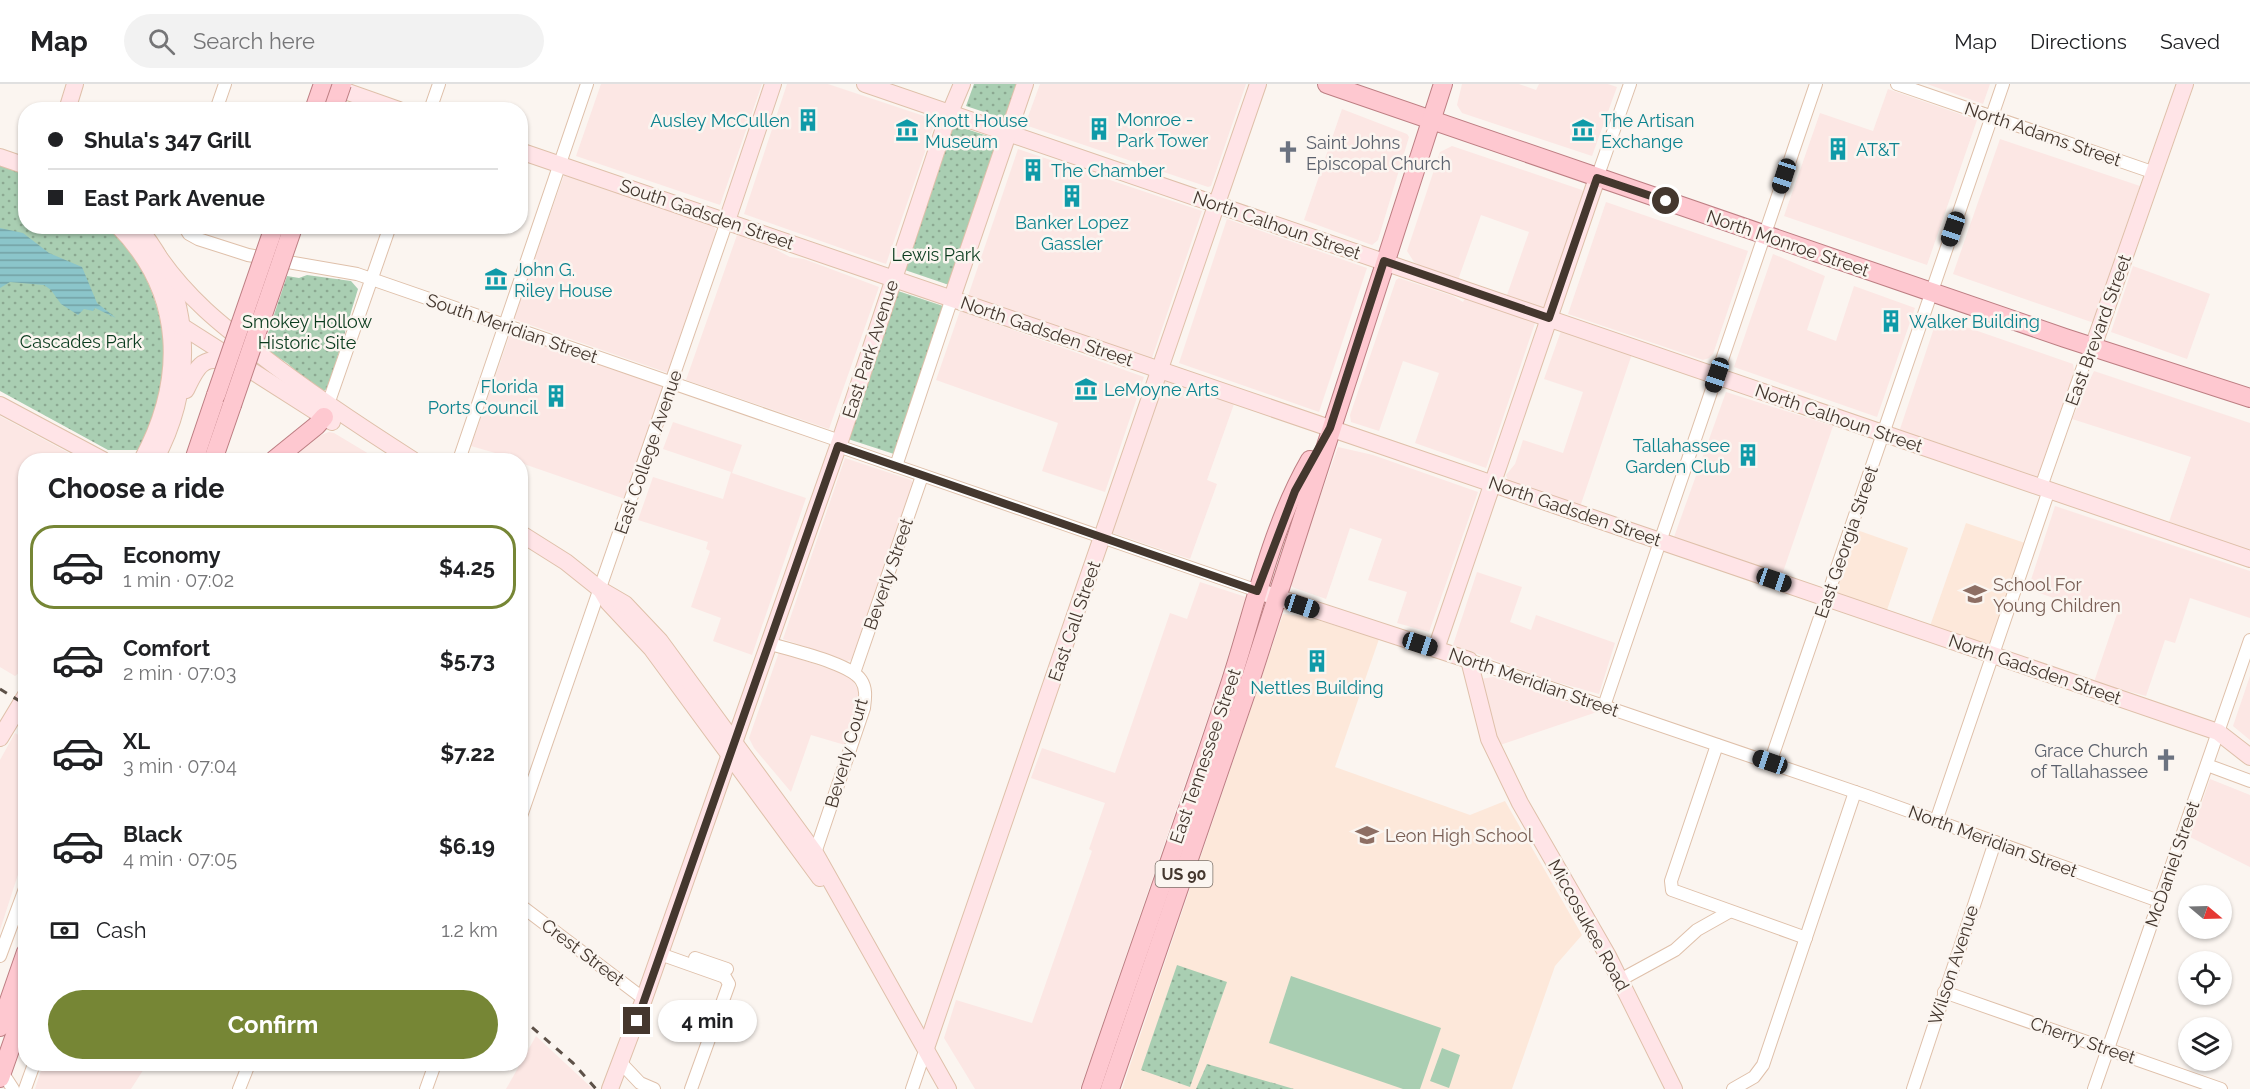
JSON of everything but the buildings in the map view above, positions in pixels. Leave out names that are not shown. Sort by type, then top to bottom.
[{"type":"main road","points":[[317,102],[323,84]]},
{"type":"main road","points":[[336,102],[342,84]]},
{"type":"main road","name":"North Monroe Street","points":[[1327,84],[2093,347],[2250,398]]},
{"type":"main road","name":"East Tennessee Street","points":[[1091,1089],[1154,931],[1220,740],[1275,597],[1443,84]]},
{"type":"main road","points":[[196,453],[216,395],[281,234]]},
{"type":"main road","points":[[215,453],[232,405],[281,234]]},
{"type":"main road","points":[[283,453],[316,426],[326,412]]},
{"type":"main road","name":"East Tennessee Street","points":[[1220,740],[1257,591],[1295,491],[1330,428]]},
{"type":"main road","name":"East Tennessee Street","points":[[1110,1089],[1154,931]]},
{"type":"main road","points":[[0,1027],[18,975]]},
{"type":"main road","points":[[1,1072],[18,1026]]},
{"type":"street","points":[[69,102],[75,84]]},
{"type":"street","points":[[219,102],[225,84]]},
{"type":"street","points":[[323,84],[376,102]]},
{"type":"street","points":[[433,102],[439,84]]},
{"type":"street","points":[[461,453],[587,84]]},
{"type":"street","name":"East College Avenue","points":[[528,796],[601,590],[773,84]]},
{"type":"street","name":"North Calhoun Street","points":[[865,84],[2250,559]]},
{"type":"street","name":"East Park Avenue","points":[[610,1089],[620,1067],[839,444],[946,122],[952,113],[962,84]]},
{"type":"street","points":[[896,466],[1025,84]]},
{"type":"street","name":"East Call Street","points":[[912,1089],[1258,84]]},
{"type":"street","points":[[1436,649],[1630,84]]},
{"type":"street","points":[[1604,706],[1816,84]]},
{"type":"street","name":"North Adams Street","points":[[1897,84],[2155,173]]},
{"type":"street","name":"East Georgia Street","points":[[1770,762],[2003,84]]},
{"type":"street","name":"East Brevard Street","points":[[1936,821],[1993,655],[2084,364],[2093,347],[2185,84]]},
{"type":"street","name":"South Gadsden Street","points":[[528,154],[893,278]]},
{"type":"street","points":[[0,157],[18,163]]},
{"type":"street","points":[[124,234],[152,271],[175,322],[184,351],[183,376],[177,410]]},
{"type":"street","points":[[143,234],[197,305],[326,412],[383,453]]},
{"type":"street","name":"South Meridian Street","points":[[193,234],[198,239],[248,255],[351,272],[671,382],[839,444]]},
{"type":"street","points":[[326,412],[387,234]]},
{"type":"street","points":[[145,453],[162,417],[171,378],[175,322],[174,296],[157,254]]},
{"type":"street","name":"North Gadsden Street","points":[[893,278],[2218,732],[2250,758]]},
{"type":"street","points":[[175,322],[238,363],[400,453]]},
{"type":"street","points":[[171,378],[184,351],[201,339],[221,338],[248,346]]},
{"type":"street","points":[[158,453],[193,375],[202,364],[214,359],[238,363]]},
{"type":"street","points":[[0,405],[90,453]]},
{"type":"street","name":"North Meridian Street","points":[[839,444],[922,476],[1257,591],[1770,762],[2159,901]]},
{"type":"street","name":"Beverly Street","points":[[854,673],[922,476]]},
{"type":"street","points":[[528,538],[573,567],[601,590],[614,595],[646,624],[800,854],[840,901]]},
{"type":"street","name":"McDaniel Street","points":[[2094,1089],[2250,640]]},
{"type":"street","name":"Beverly Court","points":[[768,642],[854,673],[865,690],[864,708],[815,853]]},
{"type":"street","name":"Miccosukee Road","points":[[1469,660],[1489,739],[1520,803],[1620,980],[1674,1089]]},
{"type":"street","points":[[0,738],[18,708]]},
{"type":"street","points":[[1718,745],[1671,881],[1672,890],[1806,938]]},
{"type":"street","points":[[731,748],[815,853],[840,901],[897,994],[948,1089]]},
{"type":"street","points":[[2207,765],[2250,781]]},
{"type":"street","points":[[1733,1089],[1754,1077],[1763,1065],[1855,792]]},
{"type":"street","name":"Wilson Avenue","points":[[1912,1089],[1995,842]]},
{"type":"street","points":[[0,956],[18,908]]},
{"type":"street","name":"Crest Street","points":[[528,911],[644,999]]},
{"type":"street","points":[[1620,980],[1675,950],[1697,930],[1729,912]]},
{"type":"street","points":[[661,950],[727,969]]},
{"type":"street","points":[[661,950],[725,977],[729,984],[691,1089]]},
{"type":"street","name":"Cherry Street","points":[[1944,992],[2221,1089]]},
{"type":"street","points":[[926,1048],[955,1089]]},
{"type":"street","points":[[620,1067],[640,1083],[654,1089]]},
{"type":"street","points":[[25,1089],[31,1071]]},
{"type":"street","points":[[239,1089],[246,1071]]},
{"type":"street","points":[[426,1089],[432,1071]]},
{"type":"street","points":[[1,1072],[13,1089]]},
{"type":"shaded area","points":[[601,84],[762,84],[720,205],[576,156]]},
{"type":"shaded area","points":[[787,84],[828,84],[936,120],[886,264],[744,214]]},
{"type":"shaded area","points":[[1040,84],[1246,84],[1211,186],[1208,187],[1025,125]]},
{"type":"shaded area","points":[[1462,84],[1519,84],[1536,90],[1539,84],[1608,84],[1617,87],[1592,156],[1462,113],[1457,105]]},
{"type":"shaded area","points":[[1927,84],[1990,84],[1983,104]]},
{"type":"shaded area","points":[[1888,89],[1977,120],[1927,265],[1784,216],[1820,113],[1873,131]]},
{"type":"shaded area","points":[[1342,109],[1407,134],[1409,137],[1378,240],[1372,245],[1304,220]]},
{"type":"shaded area","points":[[2000,139],[2140,186],[2094,323],[1953,274]]},
{"type":"shaded area","points":[[1452,146],[1582,190],[1584,193],[1544,308],[1507,295],[1529,232],[1481,215],[1458,280],[1426,269],[1414,262],[1407,251],[1440,152]]},
{"type":"shaded area","points":[[1018,149],[1202,211],[1152,358],[967,299]]},
{"type":"shaded area","points":[[564,175],[714,226],[716,234],[668,373],[513,319]]},
{"type":"shaded area","points":[[1606,202],[1748,251],[1713,354],[1709,358],[1703,360],[1568,314]]},
{"type":"shaded area","points":[[1227,219],[1367,268],[1319,412],[1179,363]]},
{"type":"shaded area","points":[[737,235],[760,241],[790,257],[804,259],[879,287],[829,429],[686,380]]},
{"type":"shaded area","points":[[1773,254],[1825,276],[1807,330],[1836,341],[1854,286],[1915,308],[1877,417],[1734,367]]},
{"type":"shaded area","points":[[2133,266],[2210,294],[2187,359],[2111,332]]},
{"type":"shaded area","points":[[1399,278],[1453,296],[1463,302],[1466,296],[1536,320],[1486,468],[1415,443],[1439,373],[1403,361],[1379,431],[1351,422],[1350,415],[1396,280]]},
{"type":"shaded area","points":[[960,311],[1144,377],[1105,492],[1042,471],[1058,423],[936,380]]},
{"type":"shaded area","points":[[1940,318],[2073,364],[2074,370],[2061,417],[2039,477],[2034,478],[1899,432],[1936,322]]},
{"type":"shaded area","points":[[1561,331],[1633,351],[1580,507],[1509,483],[1506,475],[1515,464],[1523,440],[1563,453],[1583,392],[1544,379]]},
{"type":"shaded area","points":[[512,334],[664,385],[625,499],[528,465],[528,453],[496,453],[471,446]]},
{"type":"shaded area","points":[[2094,371],[2250,423],[2250,552],[2169,522],[2191,457],[2072,419]]},
{"type":"shaded area","points":[[1163,379],[1234,404],[1207,480],[1217,484],[1190,559],[1110,532]]},
{"type":"shaded area","points":[[1726,392],[1833,426],[1782,575],[1674,537]]},
{"type":"shaded area","points":[[0,416],[69,453],[18,453],[18,674],[15,676],[0,667]]},
{"type":"shaded area","points":[[673,422],[742,445],[732,473],[806,498],[752,655],[713,641],[721,618],[691,607],[710,551],[706,549],[708,542],[638,520],[653,477],[723,499],[731,472],[663,449]]},
{"type":"shaded area","points":[[329,432],[334,433],[367,453],[296,453],[319,436]]},
{"type":"shaded area","points":[[1338,447],[1373,455],[1478,492],[1429,632],[1397,623],[1407,592],[1368,580],[1382,539],[1350,528],[1326,599],[1292,587],[1290,581]]},
{"type":"shaded area","points":[[845,458],[911,480],[914,484],[853,660],[847,661],[783,639]]},
{"type":"shaded area","points":[[2055,506],[2250,571],[2250,618],[2190,598],[2175,643],[2165,640],[2146,696],[2094,682],[2117,614],[2093,607],[2091,611],[2028,589]]},
{"type":"shaded area","name":"School For Young Children","points":[[1966,523],[2025,543],[1992,643],[1989,645],[1930,626]]},
{"type":"shaded area","points":[[1857,530],[1908,548],[1886,613],[1838,594],[1836,588]]},
{"type":"shaded area","points":[[1477,572],[1522,587],[1510,622],[1531,630],[1536,615],[1615,643],[1599,694],[1549,680],[1453,645]]},
{"type":"shaded area","points":[[1200,582],[1246,597],[1218,688],[1080,1089],[975,1089],[944,1038],[956,1000],[1032,1023],[1092,851],[1089,849],[1105,803],[1031,778],[1042,748],[1115,773],[1170,613],[1187,619]]},
{"type":"shaded area","name":"Leon High School","points":[[1283,614],[1304,616],[1379,639],[1335,767],[1470,815],[1505,801],[1582,935],[1555,966],[1512,1089],[1122,1089]]},
{"type":"shaded area","points":[[779,652],[847,675],[852,679],[860,694],[860,705],[845,745],[811,735],[791,792],[754,748],[749,738]]},
{"type":"shaded area","points":[[2250,676],[2250,740],[2233,726]]},
{"type":"shaded area","points":[[1494,677],[1597,712],[1500,745],[1479,686],[1479,679]]},
{"type":"shaded area","points":[[15,733],[18,735],[18,875],[0,930],[0,760]]},
{"type":"shaded area","points":[[2210,779],[2250,795],[2250,867],[2190,837]]},
{"type":"shaded area","points":[[536,1036],[593,1089],[506,1089],[516,1071],[528,1071],[528,1050]]},
{"type":"shaded area","points":[[41,1071],[143,1071],[131,1089],[35,1089]]},
{"type":"green space","points":[[974,84],[1017,84],[1005,119],[966,106]]},
{"type":"green space","name":"Lewis Park","points":[[954,125],[1000,140],[952,286],[905,270]]},
{"type":"green space","name":"Cascades Park","points":[[0,162],[18,168],[18,234],[116,234],[125,244],[138,263],[156,304],[164,348],[164,371],[162,394],[156,415],[140,450],[108,450],[0,391]]},
{"type":"green space","name":"Smokey Hollow Historic Site","points":[[307,275],[351,281],[358,289],[328,388],[321,393],[287,363],[263,348],[287,276],[299,278]]},
{"type":"green space","points":[[898,291],[943,306],[894,454],[848,439]]},
{"type":"green space","points":[[1177,965],[1227,982],[1190,1087],[1141,1070]]},
{"type":"green space","points":[[1291,976],[1441,1028],[1420,1089],[1403,1089],[1269,1043]]},
{"type":"green space","points":[[1442,1048],[1460,1055],[1449,1088],[1430,1081]]},
{"type":"green space","points":[[1207,1064],[1294,1089],[1196,1089]]},
{"type":"water","points":[[0,228],[24,234],[49,253],[82,267],[97,303],[116,318],[95,308],[93,311],[84,309],[78,315],[61,304],[51,290],[44,285],[10,282],[0,288]]},
{"type":"railway","points":[[0,689],[18,700]]},
{"type":"railway","points":[[528,1024],[573,1063],[596,1089]]},
{"type":"place","name":"Ausley McCullen","points":[[808,120]]},
{"type":"place","name":"Monroe - Park Tower","points":[[1099,129]]},
{"type":"place","name":"Knott House Museum","points":[[907,130]]},
{"type":"place","name":"The Artisan Exchange","points":[[1583,130]]},
{"type":"place","name":"AT&T","points":[[1838,149]]},
{"type":"place","name":"Saint Johns Episcopal Church","points":[[1288,152]]},
{"type":"place","name":"The Chamber","points":[[1033,170]]},
{"type":"place","name":"Banker Lopez Gassler","points":[[1072,196]]},
{"type":"place","name":"John G. Riley House","points":[[496,279]]},
{"type":"place","name":"Walker Building","points":[[1891,321]]},
{"type":"place","name":"LeMoyne Arts","points":[[1086,389]]},
{"type":"place","name":"Florida Ports Council","points":[[556,396]]},
{"type":"place","name":"Tallahassee Garden Club","points":[[1748,455]]},
{"type":"place","name":"School For Young Children","points":[[1975,594]]},
{"type":"place","name":"Nettles Building","points":[[1317,661]]},
{"type":"place","name":"Grace Church of Tallahassee","points":[[2166,760]]},
{"type":"place","name":"Leon High School","points":[[1367,835]]},
{"type":"route","points":[[637,1021],[838,446],[1257,591],[1295,491],[1313,454],[1330,428],[1384,261],[1549,318],[1597,178],[1666,201]]}]
